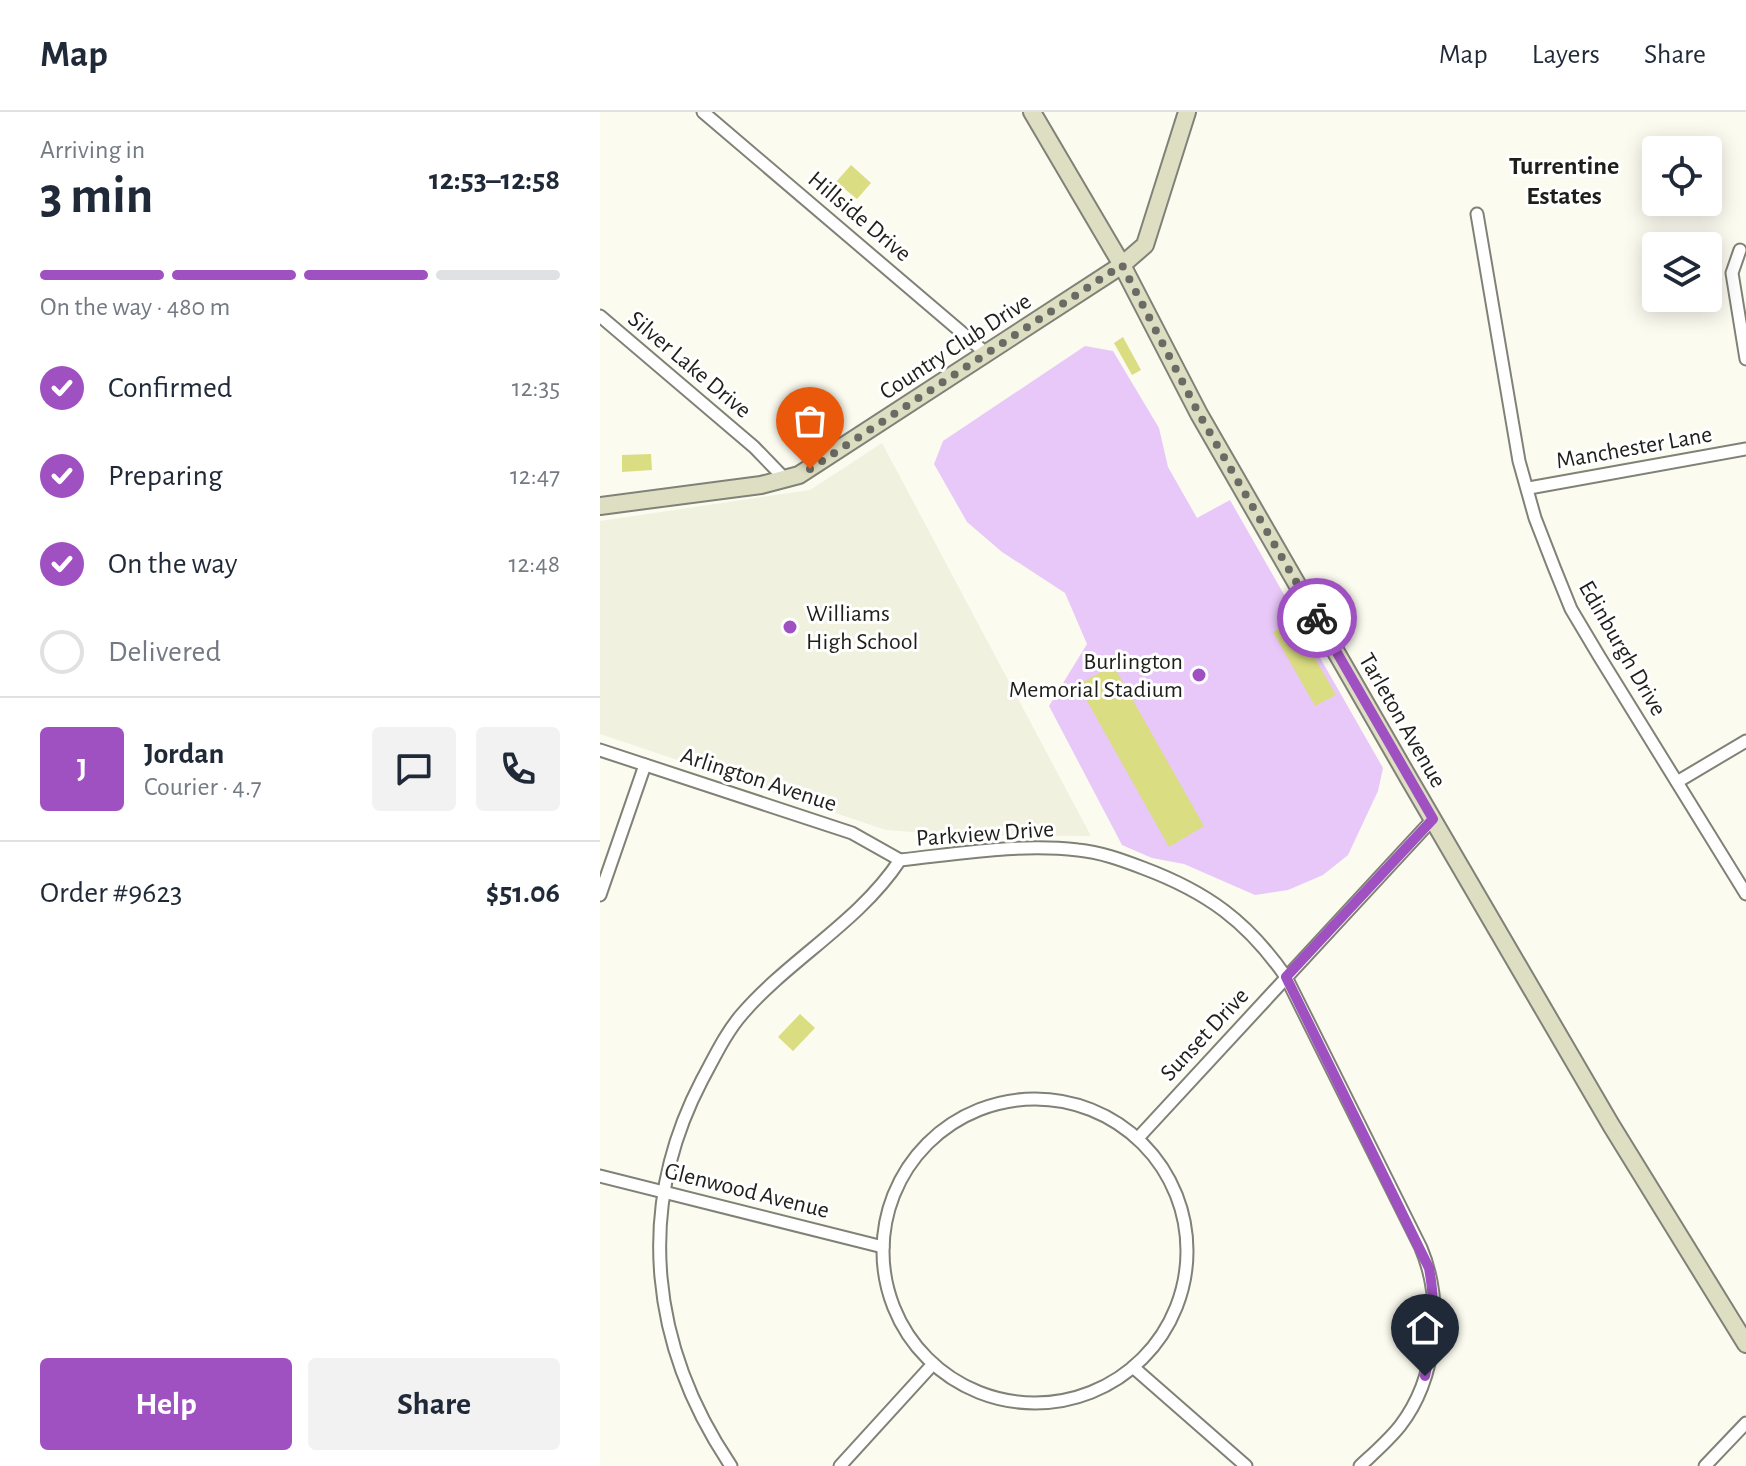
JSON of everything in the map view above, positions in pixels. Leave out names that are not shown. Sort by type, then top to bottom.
[{"type":"street","name":"Hillside Drive","points":[[703,112],[987,354]]},
{"type":"street","name":"Tarleton Avenue","points":[[1032,112],[1122,265],[1199,414],[1433,819],[1611,1125],[1746,1344]]},
{"type":"street","name":"Country Club Drive","points":[[600,506],[785,479],[810,469],[1122,265],[1145,245],[1187,112]]},
{"type":"street","name":"Edinburgh Drive","points":[[1477,214],[1519,461],[1535,518],[1571,609],[1746,894]]},
{"type":"street","points":[[1740,250],[1732,273],[1746,359]]},
{"type":"street","name":"Silver Lake Drive","points":[[600,316],[754,447],[785,479]]},
{"type":"street","name":"Manchester Lane","points":[[1529,488],[1746,449]]},
{"type":"street","points":[[1677,782],[1746,741]]},
{"type":"street","name":"Arlington Avenue","points":[[600,750],[852,833],[900,860]]},
{"type":"street","points":[[600,895],[645,765]]},
{"type":"street","name":"Sunset Drive","points":[[1138,1138],[1433,819]]},
{"type":"street","name":"Parkview Drive","points":[[731,1466],[694,1402],[665,1320],[660,1245],[665,1192],[677,1137],[688,1107],[741,1015],[860,908],[886,881],[900,860],[1027,848],[1078,850],[1114,857],[1179,881],[1213,900],[1267,949],[1286,977],[1421,1248],[1429,1268],[1435,1299],[1431,1353],[1416,1401],[1400,1426],[1360,1466]]},
{"type":"street","points":[[1030,1099],[1059,1101],[1101,1114],[1138,1138],[1169,1179],[1180,1202],[1187,1253],[1178,1304],[1159,1338],[1133,1367],[1114,1381],[1069,1399],[1020,1403],[973,1391],[933,1364],[911,1340],[895,1311],[885,1280],[883,1247],[892,1200],[916,1157],[942,1132],[973,1112],[1001,1103],[1030,1099]]},
{"type":"street","name":"Glenwood Avenue","points":[[600,1176],[883,1247]]},
{"type":"street","points":[[840,1466],[933,1364]]},
{"type":"street","points":[[1133,1367],[1246,1466]]},
{"type":"street","points":[[1705,1466],[1746,1423]]},
{"type":"shaded area","name":"Burlington Memorial Stadium","points":[[1085,346],[1113,351],[1159,428],[1168,467],[1197,518],[1230,500],[1383,768],[1378,791],[1348,855],[1323,875],[1288,890],[1255,895],[1184,864],[1152,858],[1122,845],[1049,706],[1087,644],[1065,593],[1002,552],[967,522],[934,464],[943,441]]},
{"type":"shaded area","name":"Williams High School","points":[[882,443],[1091,836],[953,835],[886,830],[600,734],[600,521],[810,490]]},
{"type":"building","points":[[851,165],[871,183],[857,199],[836,182]]},
{"type":"building","points":[[1123,337],[1141,370],[1132,375],[1114,343]]},
{"type":"building","points":[[651,454],[652,470],[622,472],[622,455]]},
{"type":"building","points":[[1293,620],[1336,695],[1315,706],[1273,632]]},
{"type":"building","points":[[1113,665],[1204,826],[1169,847],[1078,685]]},
{"type":"building","points":[[800,1014],[815,1028],[793,1051],[778,1037]]},
{"type":"way so far","points":[[810,469],[1122,265],[1199,414],[1317,618]]},
{"type":"place","name":"Williams High School","points":[[790,627]]},
{"type":"place","name":"Burlington Memorial Stadium","points":[[1199,675]]},
{"type":"district","name":"Turrentine Estates","points":[[1564,180]]},
{"type":"route","points":[[1317,618],[1433,819],[1286,977],[1429,1268],[1435,1299],[1431,1353],[1425,1376]]}]
